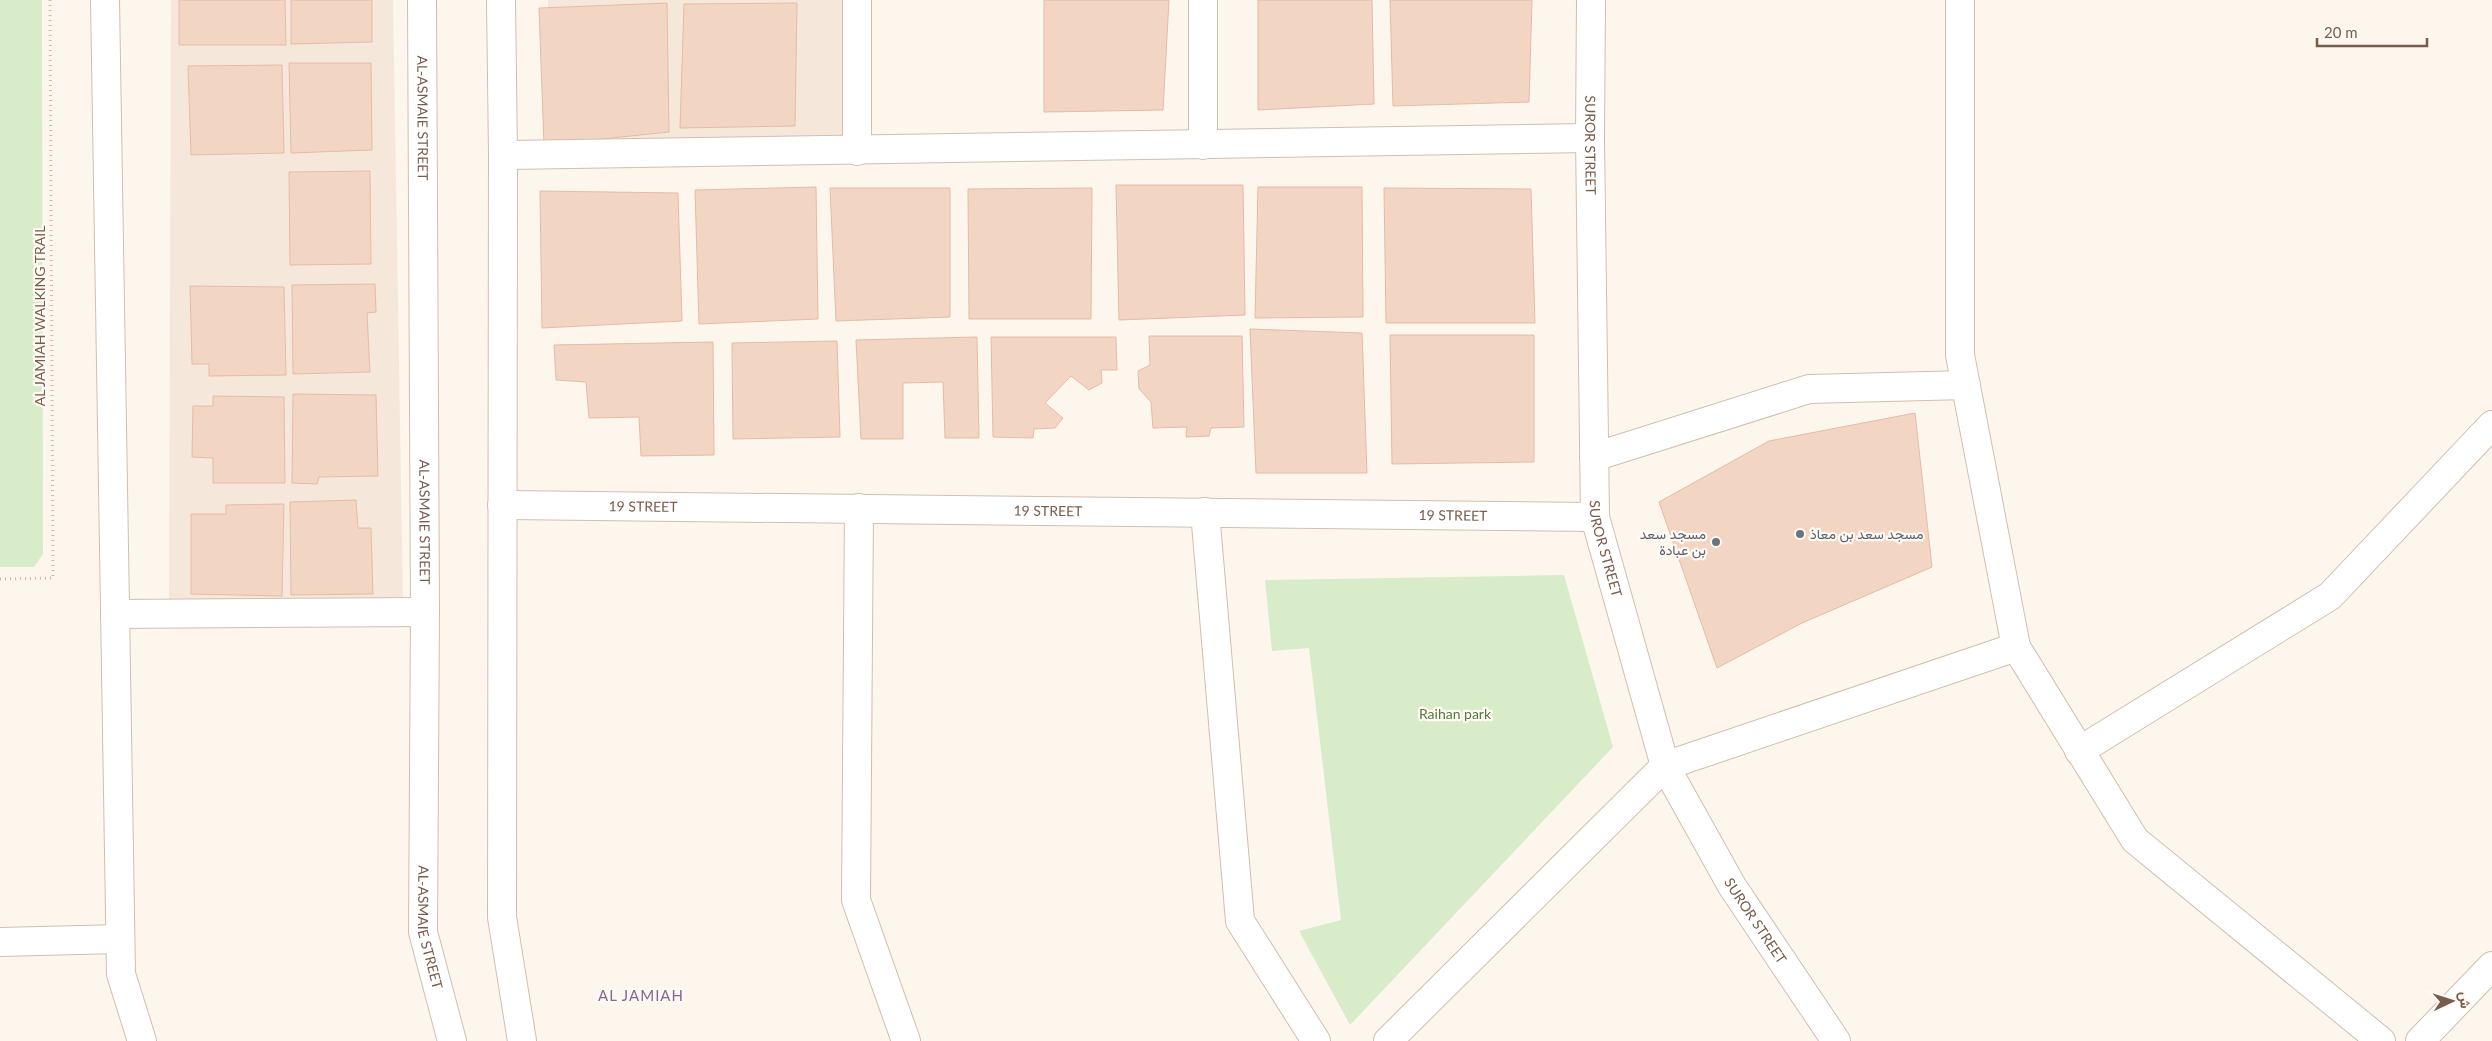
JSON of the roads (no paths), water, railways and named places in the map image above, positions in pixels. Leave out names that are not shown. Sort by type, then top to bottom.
[{"type":"street","points":[[105,0],[121,974],[142,1041]]},
{"type":"street","name":"AL-ASMAIE STREET","points":[[422,0],[425,612],[423,932],[452,1041]]},
{"type":"street","points":[[501,0],[503,155],[502,917],[522,1041]]},
{"type":"street","points":[[856,150],[857,0]]},
{"type":"street","points":[[1203,0],[1203,145]]},
{"type":"street","name":"SUROR STREET","points":[[1591,0],[1590,138],[1595,517],[1665,766],[1732,886],[1836,1041]]},
{"type":"street","points":[[1960,0],[1960,355],[2016,648],[2135,840],[2381,1041]]},
{"type":"street","points":[[503,155],[1590,138]]},
{"type":"street","points":[[1594,457],[1809,390],[1966,385]]},
{"type":"street","points":[[2079,751],[2330,596],[2492,425]]},
{"type":"street","name":"19 STREET","points":[[502,505],[1595,517]]},
{"type":"street","points":[[859,508],[856,900],[906,1041]]},
{"type":"street","points":[[1205,512],[1240,921],[1316,1041]]},
{"type":"street","points":[[115,614],[425,612]]},
{"type":"street","points":[[1388,1041],[1665,766],[2016,648]]},
{"type":"street","points":[[0,942],[120,940]]},
{"type":"street","points":[[2420,1041],[2492,966]]},
{"type":"place","name":"مسجد سعد بن معاذ","points":[[1800,534]]},
{"type":"place","name":"مسجد سعد بن عبادة","points":[[1716,542]]},
{"type":"district","name":"AL JAMIAH","points":[[641,996]]},
{"type":"park label","name":"Raihan park","points":[[1455,714]]}]
